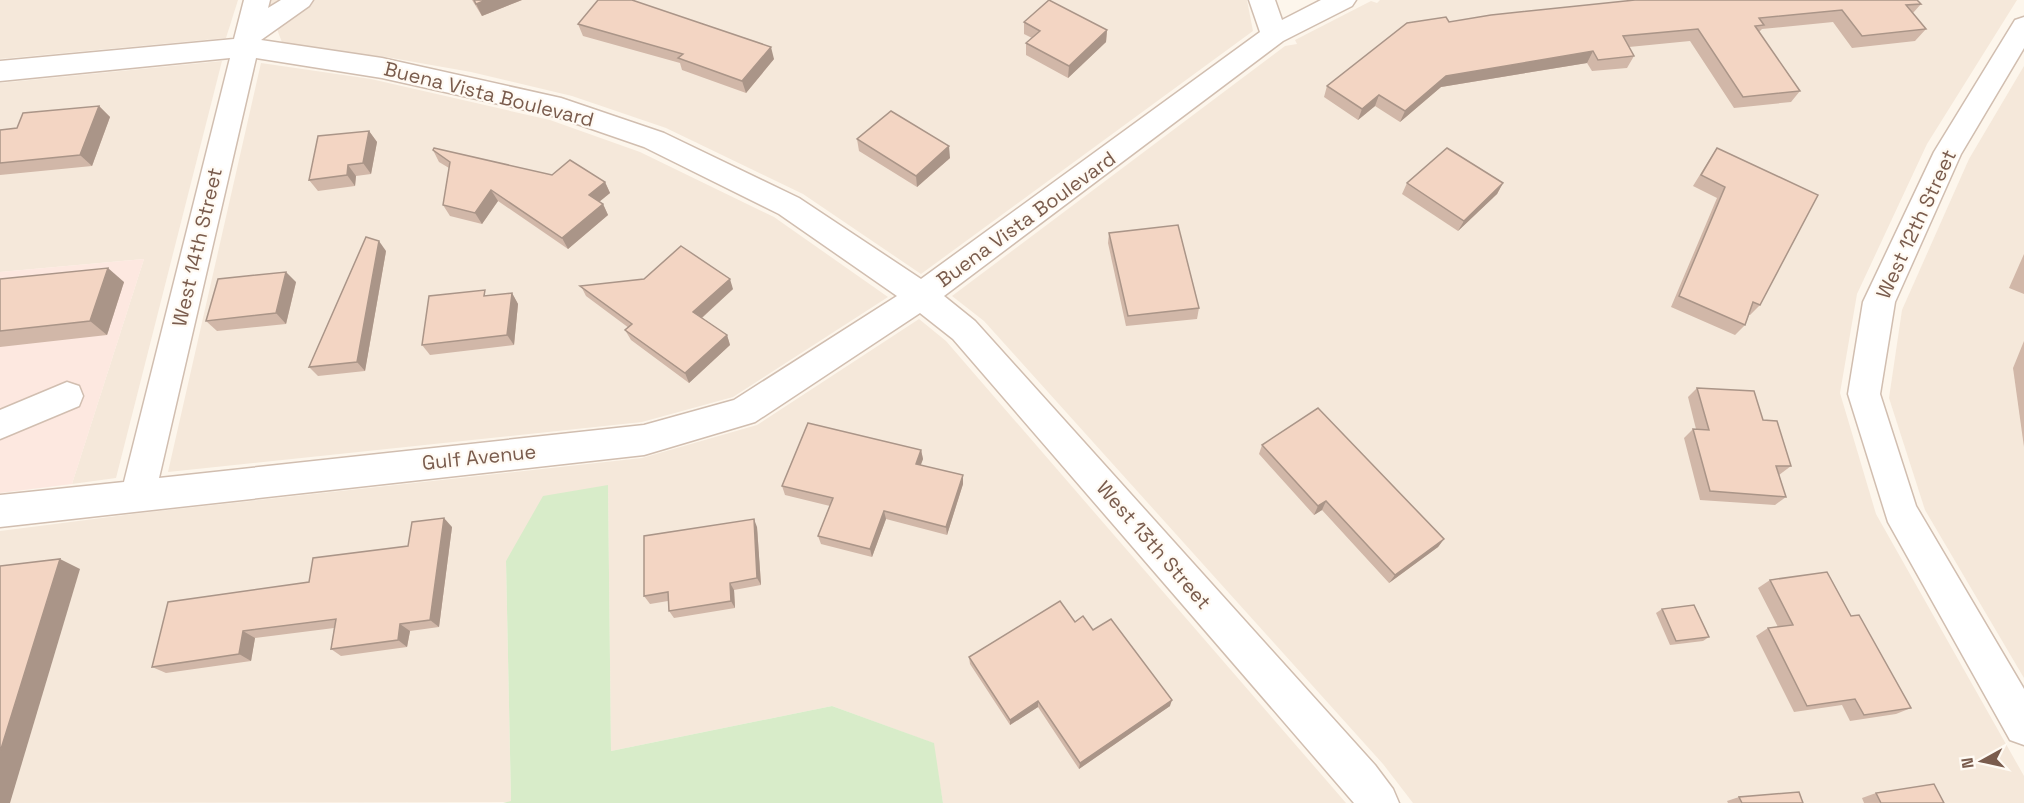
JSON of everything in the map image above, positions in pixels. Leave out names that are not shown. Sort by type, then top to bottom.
[{"type":"street","name":"West 14th Street","points":[[138,494],[257,0]]},
{"type":"street","points":[[247,40],[300,0]]},
{"type":"street","points":[[1262,0],[1274,35]]},
{"type":"street","name":"Buena Vista Boulevard","points":[[0,71],[247,40],[561,108],[654,140],[789,206],[921,296],[1274,35],[1343,0]]},
{"type":"street","name":"West 12th Street","points":[[2024,26],[1948,152],[1879,302],[1864,394],[1900,511],[2024,726]]},
{"type":"street","name":"Gulf Avenue","points":[[0,511],[644,440],[743,412],[921,296]]},
{"type":"street","name":"West 13th Street","points":[[921,296],[964,330],[1361,779],[1379,803]]},
{"type":"street","points":[[0,425],[67,396]]},
{"type":"shaded area","points":[[0,0],[238,0],[226,38],[0,59]]},
{"type":"shaded area","points":[[266,0],[1247,0],[1253,31],[921,274],[803,194],[666,128],[572,96],[471,72],[386,57],[283,45]]},
{"type":"shaded area","points":[[1380,0],[2017,0],[1927,144],[1857,294],[1840,393],[1876,514],[2024,776],[2024,803],[1413,803],[1383,764],[984,321],[952,296],[1285,46],[1297,44],[1295,40],[1371,1],[1377,3]]},
{"type":"shaded area","points":[[222,61],[116,478],[72,484],[144,259],[0,272],[0,83]]},
{"type":"shaded area","points":[[261,63],[371,79],[550,120],[640,152],[774,217],[888,297],[733,397],[642,422],[168,472]]},
{"type":"shaded area","points":[[2024,66],[2024,678],[1925,510],[1889,398],[1902,310],[1969,159]]},
{"type":"shaded area","points":[[144,259],[72,484],[0,493],[0,272]]},
{"type":"shaded area","points":[[919,319],[946,341],[1346,803],[943,803],[933,743],[832,706],[611,751],[608,485],[506,561],[511,802],[0,803],[0,531],[141,513],[642,458],[757,425]]},
{"type":"green space","points":[[608,485],[611,751],[832,706],[934,743],[943,803],[503,803],[511,801],[506,561],[543,496]]},
{"type":"building","points":[[474,0],[486,0],[476,4]]},
{"type":"building","points":[[598,0],[632,0],[771,47],[742,81],[678,58],[683,54],[578,24]]},
{"type":"building","points":[[1049,0],[1107,30],[1069,66],[1026,43],[1040,31],[1024,22]]},
{"type":"building","points":[[1635,0],[1917,0],[1921,4],[1906,5],[1926,29],[1862,36],[1842,10],[1759,18],[1764,25],[1755,26],[1800,91],[1743,97],[1698,29],[1623,36],[1634,56],[1598,60],[1593,51],[1446,76],[1405,111],[1379,95],[1362,109],[1327,86],[1407,23],[1446,17],[1449,22],[1491,15]]},
{"type":"building","points":[[99,106],[80,155],[0,163],[0,130],[17,128],[23,113]]},
{"type":"building","points":[[891,111],[949,146],[916,176],[857,139]]},
{"type":"building","points":[[369,131],[363,163],[348,165],[347,175],[309,180],[318,136]]},
{"type":"building","points":[[434,148],[552,175],[570,160],[605,182],[589,195],[603,204],[562,238],[491,190],[475,213],[443,205],[450,162],[433,150]]},
{"type":"building","points":[[1447,148],[1503,183],[1464,221],[1407,183]]},
{"type":"building","points":[[1717,148],[1818,195],[1760,305],[1753,302],[1745,325],[1679,296],[1725,187],[1701,175]]},
{"type":"building","points":[[1178,225],[1199,308],[1128,316],[1109,233]]},
{"type":"building","points":[[366,237],[379,241],[357,362],[309,367]]},
{"type":"building","points":[[681,246],[730,279],[693,312],[727,335],[685,373],[625,330],[632,324],[580,286],[644,279]]},
{"type":"building","points":[[108,268],[90,321],[0,331],[0,279]]},
{"type":"building","points":[[286,272],[276,313],[206,321],[218,279]]},
{"type":"building","points":[[485,290],[484,296],[512,293],[507,335],[422,345],[429,296]]},
{"type":"building","points":[[1697,388],[1754,391],[1763,420],[1777,421],[1791,466],[1776,466],[1786,497],[1710,491],[1693,429],[1709,430]]},
{"type":"building","points":[[1318,408],[1444,539],[1395,575],[1326,501],[1318,506],[1262,445]]},
{"type":"building","points":[[808,423],[921,450],[916,464],[963,475],[946,527],[884,511],[870,549],[818,536],[833,498],[782,486]]},
{"type":"building","points":[[444,518],[430,620],[400,624],[398,640],[331,649],[336,619],[243,631],[239,654],[152,667],[168,602],[309,582],[313,558],[408,546],[412,522]]},
{"type":"building","points":[[754,519],[757,578],[730,583],[731,601],[669,611],[668,592],[644,596],[644,536]]},
{"type":"building","points":[[60,559],[0,752],[0,566]]},
{"type":"building","points":[[1827,572],[1851,616],[1859,615],[1911,708],[1864,715],[1855,699],[1807,706],[1768,628],[1793,625],[1770,580]]},
{"type":"building","points":[[1060,601],[1075,622],[1083,616],[1093,630],[1111,619],[1172,700],[1080,763],[1038,701],[1010,720],[969,657]]},
{"type":"building","points":[[1694,605],[1709,637],[1676,641],[1662,609]]},
{"type":"building","points":[[1934,784],[1944,803],[1881,803],[1876,793]]},
{"type":"building","points":[[1799,792],[1803,803],[1742,803],[1739,797]]}]
